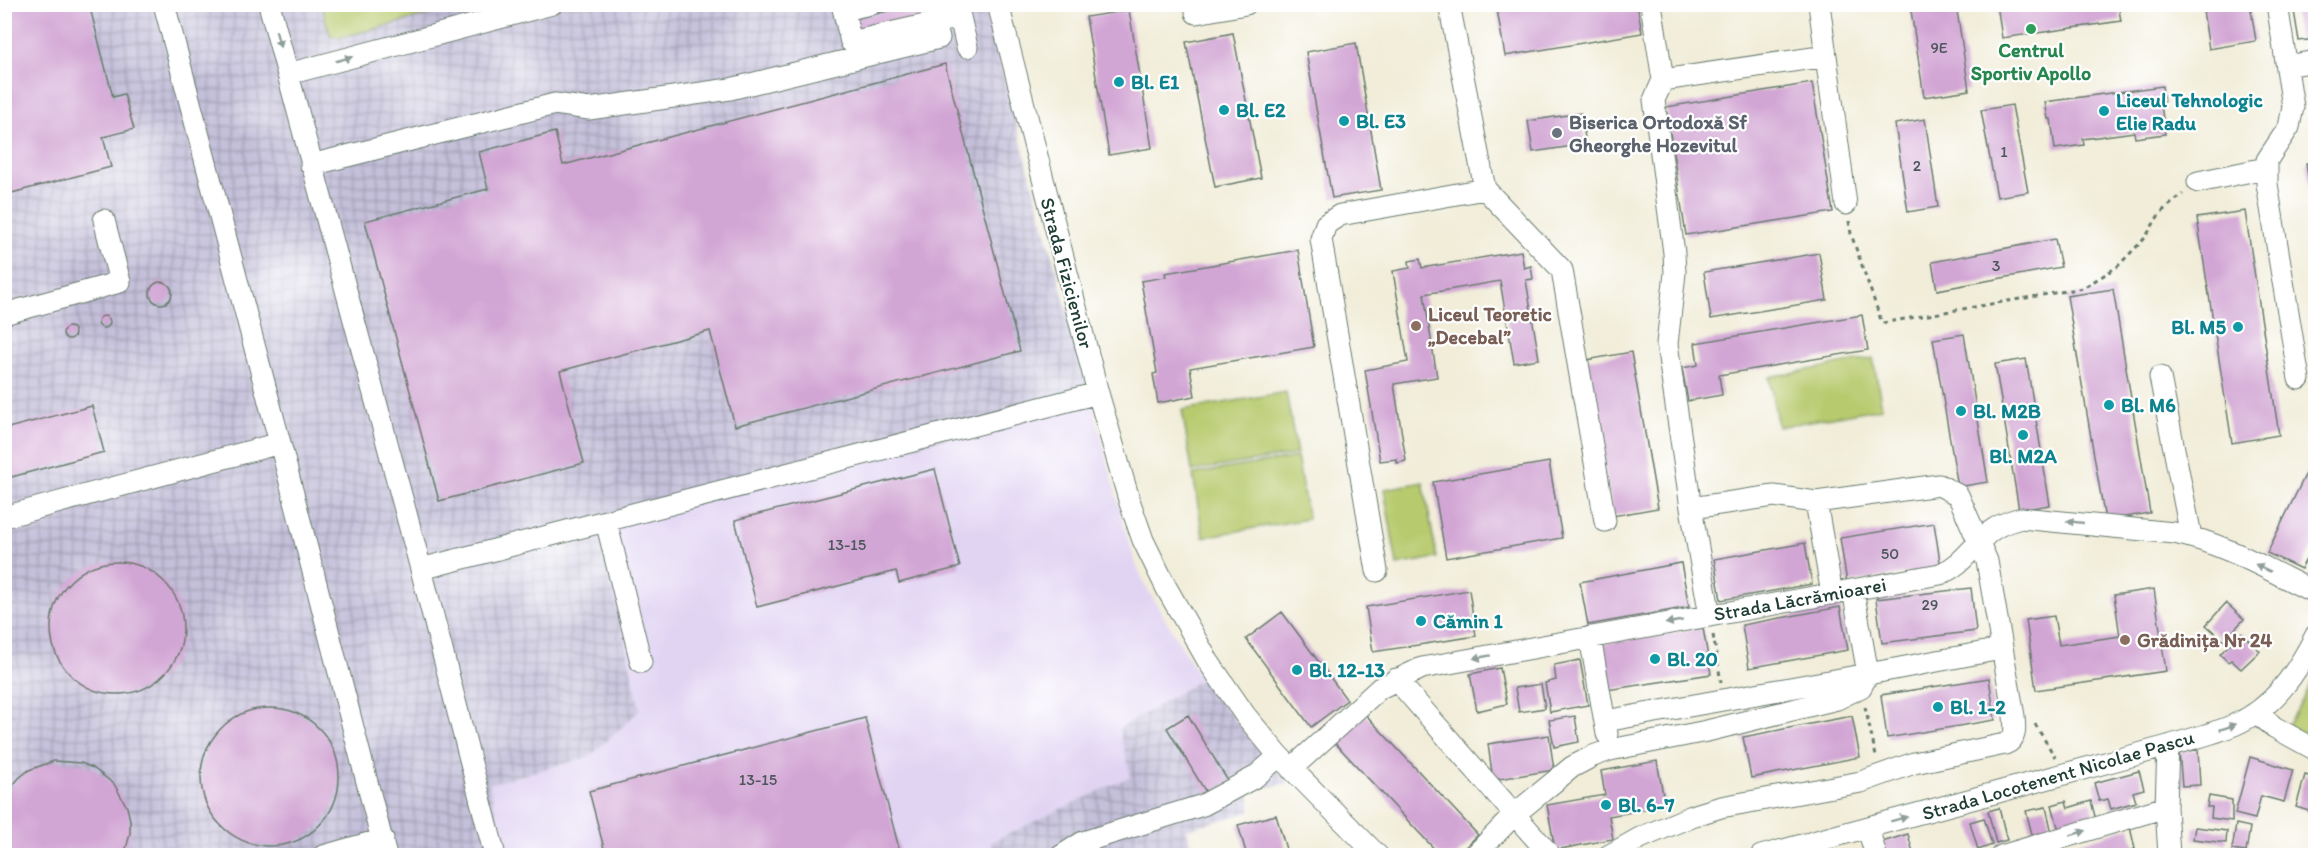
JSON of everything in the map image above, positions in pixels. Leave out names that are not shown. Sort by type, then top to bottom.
[{"type":"street","points":[[164,4],[385,847],[324,855]]},
{"type":"street","points":[[269,4],[421,569],[495,855]]},
{"type":"street","points":[[288,74],[552,4]]},
{"type":"street","points":[[870,4],[843,8],[851,42],[958,11],[967,47]]},
{"type":"street","name":"Strada Fizicienilor","points":[[998,4],[1098,393],[1143,540],[1143,560],[1189,645],[1208,662],[1245,715],[1285,762],[1378,855]]},
{"type":"street","points":[[1196,13],[1246,4]]},
{"type":"street","points":[[1449,4],[1485,189],[1563,270],[1605,520]]},
{"type":"street","points":[[1651,4],[1663,80],[1654,100],[1675,273],[1667,344],[1691,508],[1710,616]]},
{"type":"street","points":[[1819,4],[1846,204]]},
{"type":"street","points":[[2277,4],[2293,101],[2292,120],[2283,138],[2267,160],[2266,184],[2299,379]]},
{"type":"street","points":[[311,165],[555,104],[590,109],[730,89],[939,38]]},
{"type":"street","points":[[1663,80],[1826,56]]},
{"type":"street","points":[[2287,66],[2316,61]]},
{"type":"street","points":[[2198,182],[2266,168]]},
{"type":"street","points":[[1377,571],[1321,239],[1326,224],[1340,215],[1485,189]]},
{"type":"street","points":[[4,314],[120,282],[104,220]]},
{"type":"street","points":[[2160,377],[2191,536]]},
{"type":"street","points":[[421,569],[1098,393]]},
{"type":"street","points":[[4,517],[280,443]]},
{"type":"street","points":[[1608,855],[1692,816],[1721,807],[1861,782],[1914,763],[2010,742],[2016,729],[1987,561],[1958,495],[1939,485],[1816,502],[1774,496],[1691,508]]},
{"type":"street","points":[[1816,502],[1832,594]]},
{"type":"street","name":"Strada Lăcrămioarei","points":[[1061,855],[1083,842],[1203,805],[1285,762],[1388,683],[1422,668],[1940,574],[1952,570],[1962,562],[1991,531],[2005,522],[2021,518],[2191,536],[2210,542],[2316,593]]},
{"type":"street","points":[[606,521],[641,662]]},
{"type":"street","points":[[1853,590],[1864,681]]},
{"type":"street","name":"Strada Locotenent Nicolae Pascu","points":[[1761,855],[2168,746],[2234,725],[2257,713],[2279,693],[2292,677],[2316,635]]},
{"type":"street","points":[[1590,637],[1610,750]]},
{"type":"street","points":[[1605,721],[1724,699],[1864,681],[2001,649]]},
{"type":"street","points":[[1474,855],[1516,813],[1572,767],[1610,750],[1824,702],[1850,694],[1864,681]]},
{"type":"street","points":[[1388,683],[1516,813],[1551,855]]},
{"type":"street","points":[[2257,713],[2274,728],[2316,750]]},
{"type":"street","points":[[2168,746],[2166,807],[2169,855]]},
{"type":"street","points":[[2001,855],[2166,807]]},
{"type":"street","points":[[1868,828],[1876,855]]},
{"type":"path","points":[[1851,234],[1882,323],[2083,288],[2117,267],[2145,238],[2160,213],[2198,182]]},
{"type":"path","points":[[1710,616],[1724,699]]},
{"type":"path","points":[[1864,681],[1881,776]]},
{"type":"path","points":[[2032,718],[2064,774]]},
{"type":"shaded area","points":[[5,5],[984,5],[1092,401],[599,528],[640,710],[589,757],[489,784],[507,855],[5,856]]},
{"type":"shaded area","points":[[1092,401],[1136,564],[1145,585],[1201,679],[1120,729],[1132,776],[991,842],[993,854],[986,855],[507,855],[489,784],[589,757],[599,528]]},
{"type":"shaded area","points":[[1201,679],[1289,783],[1250,791],[1250,812],[1187,829],[1192,855],[986,856],[993,854],[991,842],[1131,776],[1119,729]]},
{"type":"green space","points":[[321,4],[467,5],[339,38],[330,35]]},
{"type":"green space","points":[[1873,358],[1882,408],[1778,427],[1769,377]]},
{"type":"green space","points":[[1286,392],[1297,454],[1192,471],[1182,410]]},
{"type":"green space","points":[[1297,457],[1308,519],[1203,537],[1193,474]]},
{"type":"green space","points":[[1423,482],[1437,558],[1397,565],[1384,489]]},
{"type":"green space","points":[[2315,677],[2315,743],[2286,730]]},
{"type":"building","points":[[4,4],[89,4],[113,97],[124,94],[134,129],[103,137],[111,167],[4,195]]},
{"type":"building","points":[[917,4],[931,4],[934,16],[858,34],[854,19]]},
{"type":"building","points":[[1496,4],[1637,4],[1642,33],[1505,56]]},
{"type":"building","points":[[1910,4],[1956,4],[1969,90],[1924,97]]},
{"type":"building","name":"Centrul Sportiv Apollo","points":[[1997,4],[2118,4],[2121,21],[2002,38]]},
{"type":"building","points":[[2202,4],[2250,4],[2256,41],[2209,49]]},
{"type":"building","points":[[2316,8],[2316,39],[2299,41],[2294,11]]},
{"type":"building","name":"Bl. E1","points":[[1129,10],[1152,148],[1109,155],[1086,17]]},
{"type":"building","name":"Bl. E2","points":[[1233,33],[1261,178],[1215,187],[1186,42]]},
{"type":"building","name":"Bl. E3","points":[[1356,43],[1381,190],[1332,198],[1306,52]]},
{"type":"building","points":[[945,64],[1020,351],[735,426],[710,331],[560,371],[584,463],[439,501],[365,221],[488,189],[479,152],[555,132],[563,165]]},
{"type":"building","points":[[1812,83],[1833,212],[1686,235],[1666,107]]},
{"type":"building","name":"Liceul Tehnologic Elie Radu","points":[[2162,86],[2164,103],[2161,104],[2165,134],[2135,138],[2134,132],[2083,139],[2084,145],[2055,149],[2051,119],[2048,119],[2045,102]]},
{"type":"building","points":[[2012,105],[2028,192],[1997,197],[1981,110]]},
{"type":"building","name":"Biserica Ortodoxă Sf Gheorghe Hozevitul","points":[[1581,113],[1586,144],[1533,152],[1528,121]]},
{"type":"building","points":[[1925,119],[1938,207],[1908,212],[1895,124]]},
{"type":"building","points":[[2316,161],[2316,218],[2314,218],[2306,163]]},
{"type":"building","name":"Bl. M5","points":[[2245,211],[2279,435],[2232,443],[2197,218]]},
{"type":"building","points":[[2055,239],[2061,267],[1937,290],[1932,262]]},
{"type":"building","points":[[1298,250],[1314,347],[1190,368],[1195,396],[1158,403],[1153,374],[1157,373],[1141,281],[1166,277],[1165,273]]},
{"type":"building","name":"Liceul Teoretic „Decebal”","points":[[1521,251],[1524,268],[1531,266],[1533,279],[1526,280],[1539,359],[1514,363],[1500,281],[1424,294],[1437,377],[1394,384],[1406,461],[1397,463],[1397,459],[1380,461],[1365,370],[1408,362],[1393,271],[1410,268],[1409,261],[1420,259],[1422,268]]},
{"type":"building","points":[[1819,253],[1827,300],[1711,319],[1704,272]]},
{"type":"building","points":[[161,282],[169,285],[172,293],[169,301],[161,304],[153,301],[150,293],[153,285]]},
{"type":"building","name":"Bl. M6","points":[[2113,289],[2150,513],[2105,520],[2067,296]]},
{"type":"building","points":[[1862,315],[1868,350],[1719,375],[1722,395],[1688,401],[1682,368],[1698,365],[1695,343]]},
{"type":"building","points":[[106,316],[109,317],[109,327],[102,328],[99,327],[98,320],[99,317]]},
{"type":"building","points":[[71,327],[74,328],[74,338],[67,339],[64,338],[63,331],[64,328]]},
{"type":"building","name":"Bl. M2B","points":[[1964,334],[1988,482],[1958,487],[1933,339]]},
{"type":"building","points":[[1631,352],[1658,508],[1613,516],[1586,360]]},
{"type":"building","name":"Bl. M2A","points":[[2026,359],[2050,505],[2019,510],[1995,364]]},
{"type":"building","points":[[92,406],[104,452],[4,479],[4,429]]},
{"type":"building","points":[[2316,453],[2316,539],[2301,569],[2267,553]]},
{"type":"building","points":[[1549,462],[1562,538],[1446,558],[1433,482]]},
{"type":"building","points":[[935,469],[960,567],[899,583],[896,571],[757,607],[735,520]]},
{"type":"building","points":[[1934,523],[1941,568],[1847,583],[1840,538]]},
{"type":"building","points":[[1805,543],[1812,584],[1721,600],[1714,559]]},
{"type":"building","points":[[117,562],[142,567],[164,581],[178,603],[183,628],[178,653],[164,675],[142,689],[117,694],[92,689],[70,675],[56,653],[51,628],[56,603],[70,581],[92,567]]},
{"type":"building","points":[[1681,563],[1689,607],[1588,625],[1580,582]]},
{"type":"building","points":[[1971,588],[1976,631],[1882,643],[1876,599]]},
{"type":"building","name":"Grădinița Nr 24","points":[[2154,589],[2166,671],[2036,690],[2026,620],[2054,616],[2059,645],[2120,636],[2114,595]]},
{"type":"building","name":"Cămin 1","points":[[1469,590],[1476,636],[1373,652],[1366,607]]},
{"type":"building","points":[[2226,603],[2244,619],[2224,641],[2206,625]]},
{"type":"building","points":[[1840,607],[1848,650],[1749,668],[1742,625]]},
{"type":"building","name":"Bl. 12-13","points":[[1282,612],[1347,700],[1311,727],[1246,639]]},
{"type":"building","name":"Bl. 20","points":[[1703,628],[1711,674],[1607,690],[1599,644]]},
{"type":"building","points":[[2241,633],[2260,651],[2241,669],[2231,660],[2228,662],[2220,654]]},
{"type":"building","points":[[1580,660],[1588,705],[1550,712],[1545,683],[1556,680],[1554,665]]},
{"type":"building","points":[[1500,668],[1507,704],[1477,711],[1470,674]]},
{"type":"building","name":"Bl. 1-2","points":[[1989,678],[1995,720],[1887,738],[1881,695]]},
{"type":"building","points":[[1541,684],[1545,708],[1519,712],[1515,688]]},
{"type":"building","points":[[270,708],[296,713],[319,728],[334,751],[339,777],[334,803],[319,826],[296,841],[270,846],[244,841],[221,826],[206,803],[201,777],[206,751],[221,728],[244,713]]},
{"type":"building","points":[[1365,714],[1478,835],[1456,856],[1441,856],[1335,743]]},
{"type":"building","points":[[1188,715],[1228,781],[1207,794],[1167,728]]},
{"type":"building","points":[[1575,716],[1579,742],[1554,747],[1549,720]]},
{"type":"building","points":[[1852,716],[1860,757],[1751,778],[1743,737]]},
{"type":"building","points":[[865,718],[901,856],[606,856],[589,791]]},
{"type":"building","points":[[1549,735],[1554,770],[1493,780],[1488,744]]},
{"type":"building","points":[[2198,750],[2200,785],[2182,786],[2179,751]]},
{"type":"building","points":[[2250,757],[2293,770],[2284,802],[2261,796],[2255,819],[2235,814]]},
{"type":"building","points":[[54,761],[81,763],[93,768],[114,784],[127,807],[130,820],[130,834],[124,856],[4,856],[4,796],[29,770]]},
{"type":"building","name":"Bl. 6-7","points":[[1657,761],[1665,806],[1609,816],[1613,839],[1555,850],[1547,805],[1605,795],[1601,771]]},
{"type":"building","points":[[2139,771],[2144,789],[2133,792],[2136,802],[2111,809],[2108,799],[2099,801],[2094,783]]},
{"type":"building","points":[[2305,775],[2316,778],[2316,801],[2312,812],[2296,807]]},
{"type":"building","points":[[2209,796],[2232,800],[2232,821],[2211,818],[2212,807],[2207,807]]},
{"type":"building","points":[[2066,801],[2068,808],[2091,801],[2097,824],[2060,834],[2052,805]]},
{"type":"building","points":[[2046,807],[2053,837],[2034,842],[2026,811]]},
{"type":"building","points":[[1999,808],[2007,840],[1996,843],[1988,811]]},
{"type":"building","points":[[1276,815],[1288,856],[1247,856],[1238,825]]},
{"type":"building","points":[[1984,818],[1992,845],[1978,850],[1970,822]]},
{"type":"building","points":[[2236,824],[2250,827],[2246,852],[2232,850]]},
{"type":"building","points":[[2130,827],[2135,849],[2115,856],[2039,856]]},
{"type":"building","points":[[2195,827],[2227,831],[2226,843],[2193,839]]},
{"type":"building","points":[[1908,834],[1914,856],[1885,856],[1882,842]]},
{"type":"place","name":"Centrul Sportiv Apollo","points":[[2031,29]]},
{"type":"place","name":"Bl. E1","points":[[1119,82]]},
{"type":"place","name":"Bl. E2","points":[[1224,110]]},
{"type":"place","name":"Liceul Tehnologic Elie Radu","points":[[2104,111]]},
{"type":"place","name":"Bl. E3","points":[[1344,121]]},
{"type":"place","name":"Biserica Ortodoxă Sf Gheorghe Hozevitul","points":[[1557,133]]},
{"type":"place","name":"Liceul Teoretic „Decebal”","points":[[1416,326]]},
{"type":"place","name":"Bl. M5","points":[[2238,327]]},
{"type":"place","name":"Bl. M6","points":[[2109,405]]},
{"type":"place","name":"Bl. M2B","points":[[1961,411]]},
{"type":"place","name":"Bl. M2A","points":[[2023,435]]},
{"type":"place","name":"Cămin 1","points":[[1421,621]]},
{"type":"place","name":"Grădinița Nr 24","points":[[2125,640]]},
{"type":"place","name":"Bl. 20","points":[[1655,659]]},
{"type":"place","name":"Bl. 12-13","points":[[1297,670]]},
{"type":"place","name":"Bl. 1-2","points":[[1938,707]]},
{"type":"place","name":"Bl. 6-7","points":[[1606,805]]}]
